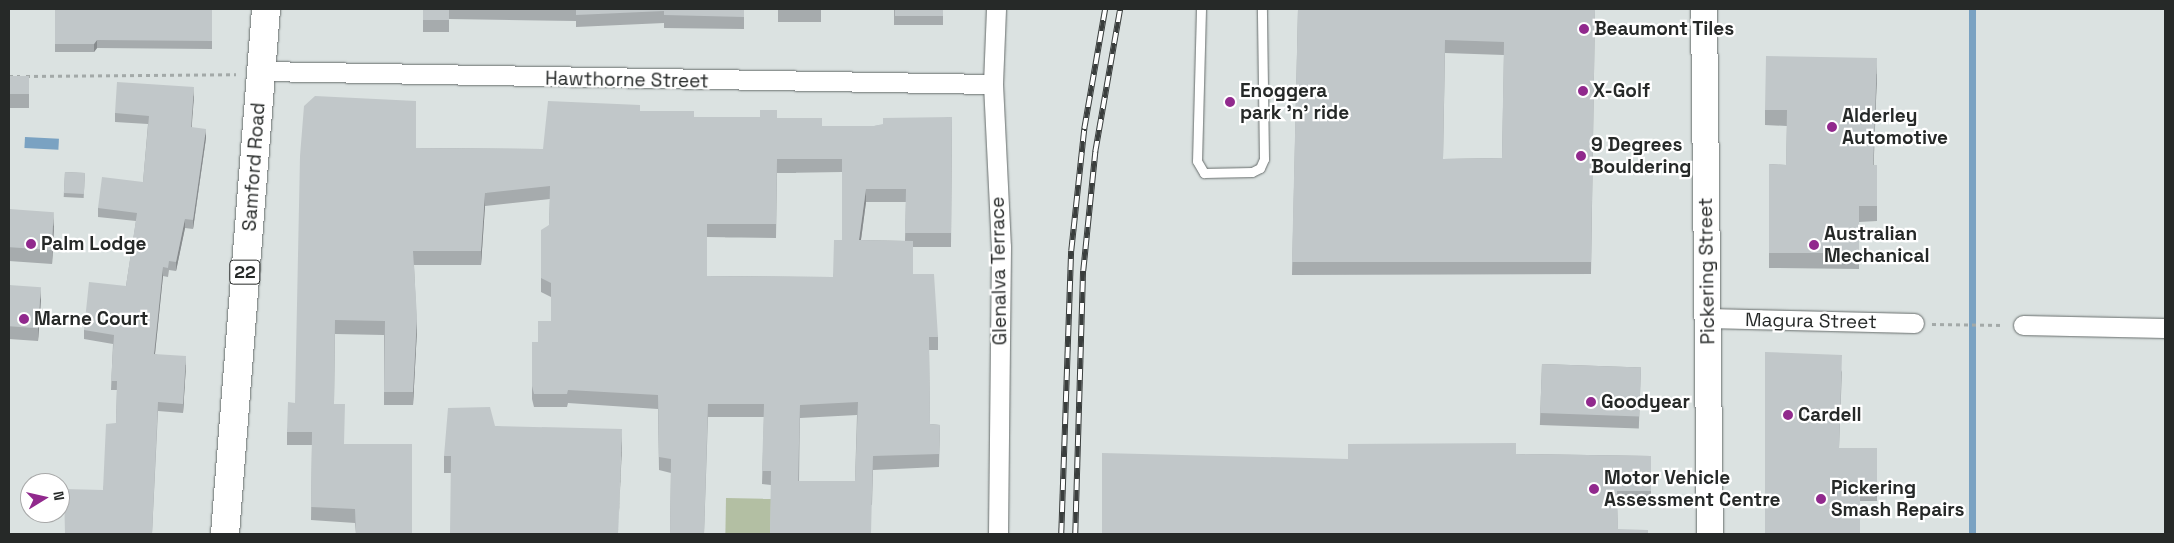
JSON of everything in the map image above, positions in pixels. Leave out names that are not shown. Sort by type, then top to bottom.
[{"type":"main road","name":"Samford Road","points":[[225,534],[248,73],[266,9]]},
{"type":"main road","name":"Pickering Street","points":[[1704,9],[1710,534]]},
{"type":"street","name":"Glenalva Terrace","points":[[996,9],[992,84],[1001,247],[998,534]]},
{"type":"street","name":"Hawthorne Street","points":[[248,73],[992,84]]},
{"type":"street","name":"Magura Street","points":[[1708,318],[1914,323]]},
{"type":"street","points":[[2023,326],[2165,328]]},
{"type":"lane","points":[[1201,9],[1199,169],[1252,172],[1260,168],[1264,159],[1262,9]]},
{"type":"path","points":[[9,76],[248,73]]},
{"type":"path","points":[[1944,324],[1997,325]]},
{"type":"green space","points":[[726,498],[771,499],[770,534],[725,534]]},
{"type":"water","points":[[25,137],[59,139],[58,150],[24,148]]},
{"type":"building","points":[[55,9],[212,9],[212,41],[97,40],[94,44],[55,44]]},
{"type":"building","points":[[423,9],[449,9],[449,20],[423,20]]},
{"type":"building","points":[[576,9],[744,9],[744,17],[664,15],[664,11],[576,15]]},
{"type":"building","points":[[821,9],[821,10],[779,10]]},
{"type":"building","points":[[895,9],[943,9],[943,16],[895,16]]},
{"type":"building","points":[[1298,9],[1595,9],[1591,262],[1292,262]],"holes":[[[1445,40],[1504,42],[1502,158],[1443,159]]]},
{"type":"building","points":[[1766,56],[1877,58],[1873,165],[1877,165],[1877,206],[1859,206],[1859,253],[1769,253],[1769,164],[1786,165],[1787,110],[1765,110]]},
{"type":"building","points":[[9,76],[29,76],[29,94],[9,94]]},
{"type":"building","points":[[117,82],[194,87],[191,127],[206,129],[193,220],[185,219],[176,262],[169,261],[168,268],[163,267],[154,354],[186,356],[183,404],[158,402],[152,534],[65,534],[65,523],[70,523],[70,489],[103,490],[106,424],[116,423],[117,381],[111,381],[114,335],[84,330],[89,282],[126,286],[137,213],[98,208],[102,177],[143,182],[149,116],[115,113]]},
{"type":"building","points":[[315,96],[416,101],[416,148],[543,149],[548,101],[640,105],[640,111],[694,111],[694,117],[760,117],[760,110],[777,110],[777,118],[822,118],[822,126],[874,126],[883,124],[883,118],[952,117],[951,233],[905,233],[906,189],[866,189],[859,240],[913,241],[913,274],[934,274],[938,337],[929,337],[930,424],[940,425],[939,454],[873,456],[871,534],[770,534],[771,471],[762,471],[764,404],[708,404],[704,534],[670,534],[671,459],[659,457],[658,395],[568,390],[567,394],[534,394],[532,386],[532,342],[538,342],[538,321],[551,321],[551,283],[541,278],[541,230],[549,225],[550,186],[485,193],[481,251],[413,251],[417,317],[413,392],[384,392],[385,321],[335,320],[334,404],[345,404],[344,444],[412,444],[412,534],[356,534],[355,509],[311,507],[312,432],[287,432],[288,402],[295,403],[300,156],[304,106]],"holes":[[[777,159],[842,159],[842,240],[834,240],[833,277],[707,276],[707,224],[776,224]],[[858,402],[855,481],[798,481],[800,405]]]},
{"type":"building","points":[[65,172],[85,173],[84,194],[64,193]]},
{"type":"building","name":"Palm Lodge","points":[[9,209],[54,212],[51,250],[9,247]]},
{"type":"building","name":"Marne Court","points":[[9,285],[41,287],[38,328],[9,326]]},
{"type":"building","points":[[1765,352],[1842,355],[1839,448],[1877,448],[1877,486],[1860,486],[1860,534],[1765,534]]},
{"type":"building","name":"Goodyear","points":[[1542,364],[1641,367],[1639,416],[1540,413]]},
{"type":"building","points":[[490,407],[495,426],[622,429],[618,534],[450,534],[451,456],[444,456],[448,408]]},
{"type":"building","points":[[1516,443],[1516,454],[1651,456],[1651,491],[1617,491],[1618,529],[1648,530],[1648,534],[1102,534],[1102,453],[1348,459],[1348,444]]},
{"type":"waterway","points":[[1972,9],[1972,534]]},
{"type":"railway","points":[[1061,534],[1071,251],[1084,129],[1105,9]]},
{"type":"railway","points":[[1075,534],[1083,271],[1095,152],[1120,9]]},
{"type":"place","name":"Beaumont Tiles","points":[[1584,29]]},
{"type":"place","name":"X-Golf","points":[[1583,91]]},
{"type":"place","name":"Enoggera park 'n' ride","points":[[1230,102]]},
{"type":"place","name":"Alderley Automotive","points":[[1832,127]]},
{"type":"place","name":"9 Degrees Bouldering","points":[[1581,156]]},
{"type":"place","name":"Palm Lodge","points":[[31,244]]},
{"type":"place","name":"Australian Mechanical","points":[[1814,245]]},
{"type":"place","name":"Marne Court","points":[[24,319]]},
{"type":"place","name":"Goodyear","points":[[1591,402]]},
{"type":"place","name":"Cardell","points":[[1788,415]]},
{"type":"place","name":"Motor Vehicle Assessment Centre","points":[[1594,489]]},
{"type":"place","name":"Pickering Smash Repairs","points":[[1821,499]]}]
